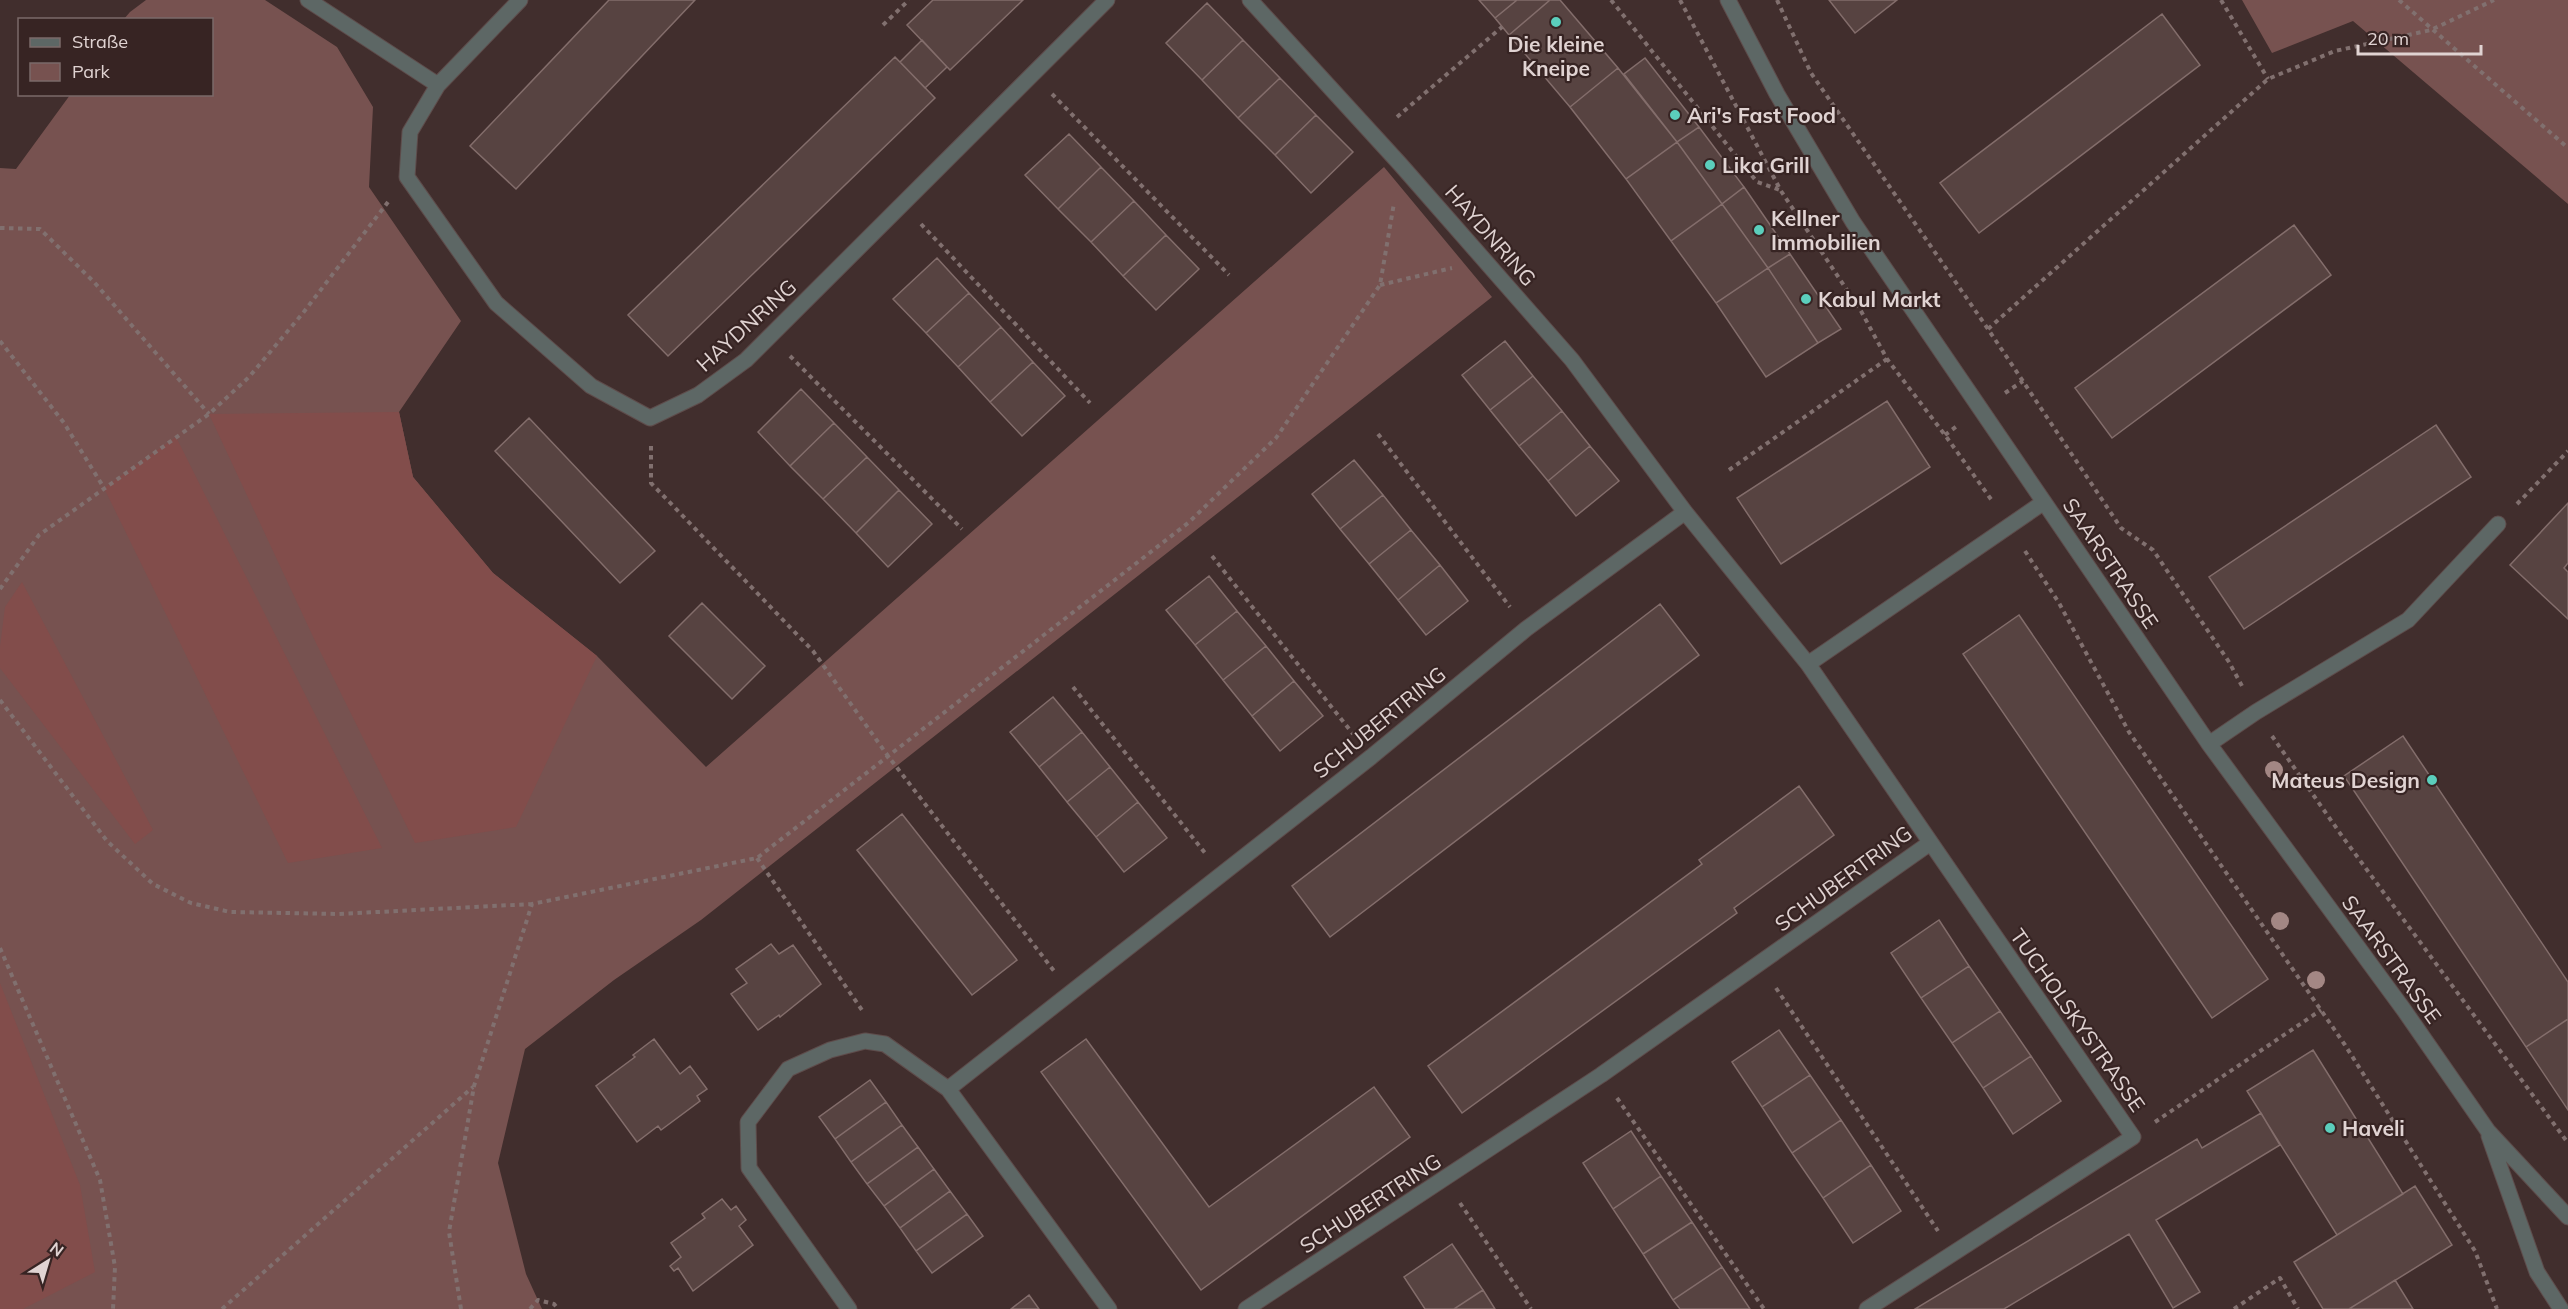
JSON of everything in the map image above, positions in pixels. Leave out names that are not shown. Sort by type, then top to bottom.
[{"type":"street","points":[[308,0],[438,85]]},
{"type":"street","points":[[520,0],[438,85],[410,132],[406,177],[496,303],[591,386],[650,418]]},
{"type":"street","name":"HAYDNRING","points":[[650,418],[698,395],[746,360],[1107,0]]},
{"type":"street","name":"HAYDNRING","points":[[1250,0],[1400,164],[1572,360],[1685,512]]},
{"type":"street","name":"SAARSTRASSE","points":[[1728,0],[1777,94],[1853,222],[2209,744],[2404,1011],[2487,1131],[2568,1217]]},
{"type":"street","points":[[1808,664],[2044,502]]},
{"type":"street","name":"SCHUBERTRING","points":[[948,1089],[1371,757],[1526,629],[1685,512],[1808,664],[1930,843],[1601,1075],[1246,1309]]},
{"type":"street","points":[[2209,744],[2256,712],[2408,620],[2498,524]]},
{"type":"street","name":"TUCHOLSKYSTRASSE","points":[[1867,1309],[2133,1137],[1930,843]]},
{"type":"street","points":[[849,1309],[749,1168],[748,1122],[788,1069],[830,1050],[865,1041],[885,1044],[948,1089],[1109,1309]]},
{"type":"street","name":"SAARSTRASSE","points":[[2487,1131],[2537,1272],[2561,1309]]},
{"type":"path","points":[[883,25],[909,0]]},
{"type":"path","points":[[1611,0],[1757,182],[1781,191]]},
{"type":"path","points":[[1680,0],[1781,191],[1861,310],[1887,359],[1945,435],[2010,527],[2059,603],[2129,732],[2321,1010],[2475,1251],[2497,1309]]},
{"type":"path","points":[[1777,0],[1811,74],[1988,329],[2121,528],[2152,550],[2229,662],[2256,712],[2342,836],[2568,1143]]},
{"type":"path","points":[[2221,0],[2268,79]]},
{"type":"path","points":[[2398,0],[2568,148]]},
{"type":"path","points":[[1988,329],[2268,79],[2336,51],[2431,30],[2494,0]]},
{"type":"path","points":[[0,700],[107,841],[153,884],[191,903],[230,912],[339,914],[532,904],[757,858],[1188,523],[1276,438],[1380,285],[1400,164],[1389,124],[1502,27]]},
{"type":"path","points":[[1033,74],[1229,275]]},
{"type":"path","points":[[0,589],[39,535],[209,414],[249,377],[303,313],[406,177]]},
{"type":"path","points":[[902,204],[1090,403]]},
{"type":"path","points":[[0,228],[40,229],[94,282],[209,414]]},
{"type":"path","points":[[1380,285],[1486,261]]},
{"type":"path","points":[[770,336],[962,529]]},
{"type":"path","points":[[0,341],[64,423],[104,489]]},
{"type":"path","points":[[1729,470],[1887,359]]},
{"type":"path","points":[[650,418],[651,483],[813,651],[888,756],[1071,993]]},
{"type":"path","points":[[1378,434],[1526,629]]},
{"type":"path","points":[[2498,524],[2568,451]]},
{"type":"path","points":[[1212,556],[1371,757]]},
{"type":"path","points":[[1073,687],[1222,874]]},
{"type":"path","points":[[757,858],[885,1044]]},
{"type":"path","points":[[461,1309],[449,1232],[474,1086],[532,904]]},
{"type":"path","points":[[0,948],[100,1180],[115,1267],[113,1309]]},
{"type":"path","points":[[1760,965],[1954,1254]]},
{"type":"path","points":[[2133,1137],[2321,1010]]},
{"type":"path","points":[[1601,1075],[1764,1309]]},
{"type":"path","points":[[222,1309],[474,1086]]},
{"type":"path","points":[[1444,1180],[1531,1309]]},
{"type":"path","points":[[2234,1309],[2280,1278],[2298,1309]]},
{"type":"path","points":[[530,1309],[538,1300],[554,1304],[558,1309]]},
{"type":"green space","points":[[146,0],[265,0],[337,47],[373,107],[369,187],[461,321],[399,412],[413,477],[493,573],[597,656],[706,767],[1384,167],[1492,297],[701,920],[614,980],[525,1049],[498,1163],[526,1274],[542,1309],[0,1309],[0,168],[16,169],[69,96],[213,96],[213,18],[125,18]]},
{"type":"green space","points":[[2242,0],[2568,0],[2568,204],[2353,21],[2272,53]]},
{"type":"shaded area","points":[[399,412],[413,477],[493,573],[597,656],[516,827],[415,843],[316,643],[209,414]]},
{"type":"shaded area","points":[[176,437],[382,848],[288,863],[104,488]]},
{"type":"shaded area","points":[[22,582],[153,830],[135,844],[0,668],[5,607]]},
{"type":"shaded area","points":[[0,983],[80,1185],[95,1272],[23,1309],[0,1309]]},
{"type":"building","points":[[609,0],[695,0],[516,189],[470,146]]},
{"type":"building","points":[[933,0],[1023,0],[950,70],[907,25]]},
{"type":"building","points":[[1479,0],[1517,0],[1495,18]]},
{"type":"building","points":[[1517,0],[1550,0],[1509,35],[1495,18]]},
{"type":"building","points":[[1550,0],[1560,0],[1618,68],[1570,107],[1509,35]]},
{"type":"building","points":[[1829,0],[1897,0],[1855,33]]},
{"type":"building","points":[[1207,3],[1243,40],[1202,80],[1166,43]]},
{"type":"building","points":[[2162,14],[2200,65],[1979,233],[1940,183]]},
{"type":"building","points":[[922,40],[947,67],[925,88],[900,62]]},
{"type":"building","points":[[1243,40],[1280,78],[1238,118],[1202,80]]},
{"type":"building","points":[[895,57],[935,98],[668,356],[628,315]]},
{"type":"building","points":[[1645,58],[1699,127],[1677,142],[1624,74]]},
{"type":"building","points":[[1618,68],[1677,142],[1626,179],[1570,107]]},
{"type":"building","points":[[1280,78],[1316,115],[1275,155],[1238,118]]},
{"type":"building","points":[[1316,115],[1353,152],[1311,193],[1275,155]]},
{"type":"building","name":"Lika Grill","points":[[1699,127],[1744,187],[1722,204],[1677,142]]},
{"type":"building","points":[[1069,134],[1101,167],[1058,209],[1025,175]]},
{"type":"building","points":[[1677,142],[1722,204],[1671,241],[1626,179]]},
{"type":"building","points":[[1101,167],[1134,201],[1091,242],[1058,209]]},
{"type":"building","points":[[1744,187],[1790,254],[1768,268],[1722,204]]},
{"type":"building","points":[[1134,201],[1166,235],[1123,276],[1091,242]]},
{"type":"building","points":[[1722,204],[1768,268],[1716,303],[1671,241]]},
{"type":"building","points":[[2294,225],[2331,275],[2112,438],[2075,388]]},
{"type":"building","points":[[1166,235],[1199,269],[1156,310],[1123,276]]},
{"type":"building","points":[[1790,254],[1841,329],[1818,343],[1768,268]]},
{"type":"building","points":[[937,258],[969,293],[926,333],[893,299]]},
{"type":"building","points":[[1768,268],[1818,343],[1766,377],[1716,303]]},
{"type":"building","points":[[969,293],[1001,327],[958,367],[926,333]]},
{"type":"building","points":[[1001,327],[1033,362],[990,402],[958,367]]},
{"type":"building","points":[[1505,341],[1533,376],[1490,410],[1462,375]]},
{"type":"building","points":[[1033,362],[1065,396],[1022,436],[990,402]]},
{"type":"building","points":[[1533,376],[1562,411],[1519,446],[1490,410]]},
{"type":"building","points":[[801,389],[834,423],[790,466],[758,432]]},
{"type":"building","points":[[1887,401],[1930,467],[1781,564],[1737,498]]},
{"type":"building","points":[[1562,411],[1590,446],[1548,481],[1519,446]]},
{"type":"building","points":[[529,418],[655,551],[620,583],[495,451]]},
{"type":"building","points":[[834,423],[867,457],[823,499],[790,466]]},
{"type":"building","points":[[2436,425],[2471,477],[2244,629],[2209,577]]},
{"type":"building","points":[[1590,446],[1619,481],[1576,516],[1548,481]]},
{"type":"building","points":[[867,457],[899,490],[856,533],[823,499]]},
{"type":"building","points":[[1354,460],[1383,495],[1340,529],[1312,494]]},
{"type":"building","points":[[899,490],[932,524],[888,567],[856,533]]},
{"type":"building","points":[[1383,495],[1411,530],[1369,564],[1340,529]]},
{"type":"building","points":[[2568,503],[2568,563],[2564,568],[2568,572],[2568,619],[2510,565]]},
{"type":"building","points":[[1411,530],[1440,565],[1398,600],[1369,564]]},
{"type":"building","points":[[1440,565],[1468,601],[1426,635],[1398,600]]},
{"type":"building","points":[[1209,576],[1237,611],[1195,645],[1166,610]]},
{"type":"building","points":[[702,603],[765,666],[732,699],[669,636]]},
{"type":"building","points":[[1660,604],[1699,655],[1330,937],[1292,886]]},
{"type":"building","points":[[1237,611],[1266,646],[1223,680],[1195,645]]},
{"type":"building","points":[[2019,615],[2268,979],[2212,1018],[1963,654]]},
{"type":"building","points":[[1266,646],[1294,681],[1252,716],[1223,680]]},
{"type":"building","points":[[1294,681],[1323,716],[1280,751],[1252,716]]},
{"type":"building","points":[[1053,697],[1082,732],[1039,767],[1010,732]]},
{"type":"building","points":[[1082,732],[1110,767],[1067,802],[1039,767]]},
{"type":"building","points":[[2403,736],[2568,982],[2568,1019],[2526,1047],[2344,776]]},
{"type":"building","points":[[1110,767],[1138,802],[1096,837],[1067,802]]},
{"type":"building","points":[[1799,786],[1834,835],[1734,908],[1737,913],[1462,1113],[1428,1066],[1702,864],[1699,860]]},
{"type":"building","points":[[1138,802],[1167,838],[1124,872],[1096,837]]},
{"type":"building","points":[[902,814],[1017,960],[972,995],[857,850]]},
{"type":"building","points":[[1939,920],[1969,966],[1921,998],[1891,953]]},
{"type":"building","points":[[771,944],[779,954],[793,945],[821,984],[780,1017],[779,1015],[758,1030],[731,994],[747,983],[736,969]]},
{"type":"building","points":[[1969,966],[2000,1011],[1952,1043],[1921,998]]},
{"type":"building","points":[[2000,1011],[2031,1056],[1983,1088],[1952,1043]]},
{"type":"building","points":[[2568,1019],[2568,1110],[2526,1047]]},
{"type":"building","points":[[1779,1030],[1810,1075],[1762,1107],[1732,1062]]},
{"type":"building","points":[[654,1039],[680,1074],[690,1066],[707,1089],[697,1096],[700,1101],[661,1130],[658,1126],[637,1142],[596,1086],[635,1057],[633,1055]]},
{"type":"building","points":[[1086,1039],[1209,1207],[1374,1087],[1410,1137],[1201,1290],[1041,1072]]},
{"type":"building","points":[[2313,1050],[2403,1194],[2337,1235],[2247,1091]]},
{"type":"building","points":[[2031,1056],[2061,1101],[2013,1134],[1983,1088]]},
{"type":"building","points":[[1810,1075],[1841,1120],[1792,1153],[1762,1107]]},
{"type":"building","points":[[870,1080],[886,1102],[835,1139],[819,1117]]},
{"type":"building","points":[[886,1102],[902,1125],[851,1162],[835,1139]]},
{"type":"building","points":[[2261,1113],[2280,1145],[2156,1220],[2200,1292],[2173,1308],[2129,1234],[2004,1309],[1915,1309],[2197,1139],[2202,1148]]},
{"type":"building","points":[[1841,1120],[1871,1165],[1823,1198],[1792,1153]]},
{"type":"building","points":[[902,1125],[918,1147],[867,1184],[851,1162]]},
{"type":"building","points":[[1631,1131],[1661,1176],[1613,1209],[1583,1163]]},
{"type":"building","points":[[918,1147],[934,1169],[884,1206],[867,1184]]},
{"type":"building","points":[[1871,1165],[1901,1211],[1853,1243],[1823,1198]]},
{"type":"building","points":[[934,1169],[950,1191],[900,1228],[884,1206]]},
{"type":"building","points":[[1661,1176],[1692,1222],[1643,1254],[1613,1209]]},
{"type":"building","points":[[2415,1186],[2452,1245],[2349,1309],[2323,1309],[2294,1262]]},
{"type":"building","points":[[950,1191],[967,1214],[916,1251],[900,1228]]},
{"type":"building","points":[[722,1199],[731,1210],[736,1206],[746,1220],[739,1226],[753,1245],[693,1291],[678,1268],[674,1271],[670,1266],[681,1257],[671,1243],[705,1218],[702,1214]]},
{"type":"building","points":[[967,1214],[983,1236],[932,1273],[916,1251]]},
{"type":"building","points":[[1692,1222],[1722,1267],[1673,1300],[1643,1254]]},
{"type":"building","points":[[1452,1244],[1483,1290],[1454,1309],[1425,1309],[1404,1277]]},
{"type":"building","points":[[1722,1267],[1750,1309],[1680,1309],[1673,1300]]},
{"type":"building","points":[[2395,1280],[2413,1309],[2349,1309]]},
{"type":"building","points":[[1483,1290],[1495,1309],[1454,1309]]},
{"type":"building","points":[[1029,1295],[1039,1309],[1011,1309]]},
{"type":"place","name":"Die kleine Kneipe","points":[[1556,22]]},
{"type":"place","name":"Ari's Fast Food","points":[[1675,115]]},
{"type":"place","name":"Lika Grill","points":[[1710,165]]},
{"type":"place","name":"Kellner Immobilien","points":[[1759,230]]},
{"type":"place","name":"Kabul Markt","points":[[1806,299]]},
{"type":"place","name":"Mateus Design","points":[[2432,780]]},
{"type":"place","name":"Haveli","points":[[2330,1128]]}]
